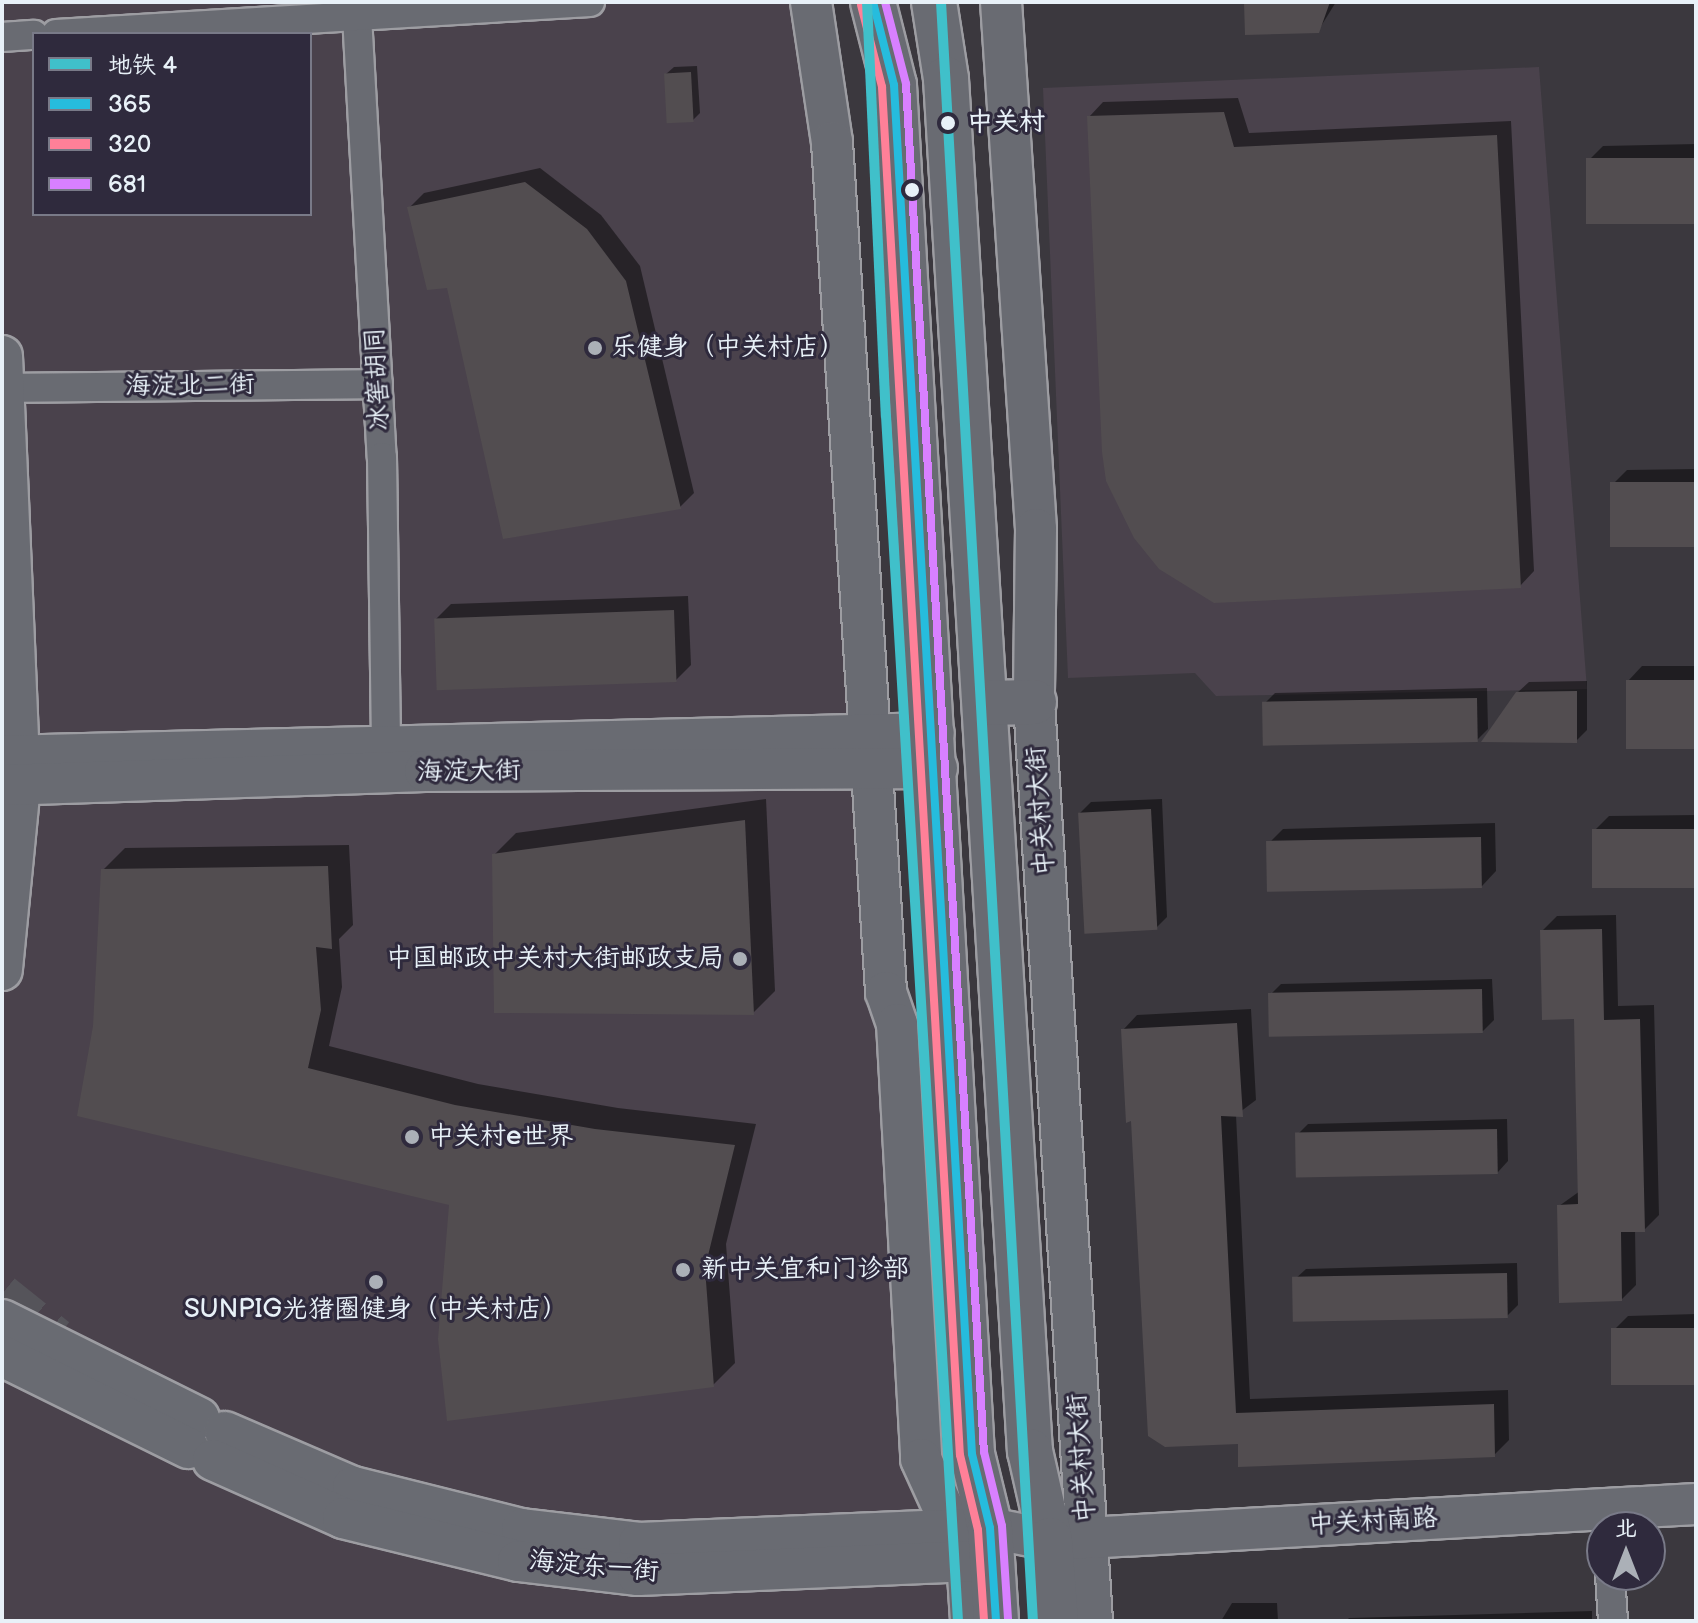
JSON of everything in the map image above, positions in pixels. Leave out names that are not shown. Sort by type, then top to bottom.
[{"type":"main road","points":[[873,2],[894,85],[936,750],[975,1544],[996,1621]]},
{"type":"main road","name":"中关村大街","points":[[934,2],[946,79],[1030,1451],[1069,1538],[1056,1621]]},
{"type":"main road","points":[[985,703],[1034,702]]},
{"type":"street","points":[[89,32],[590,2]]},
{"type":"street","points":[[811,2],[832,142],[886,992],[897,1024],[921,1459],[975,1544],[971,1621]]},
{"type":"street","name":"中关村大街","points":[[1001,2],[1036,529],[1034,702],[1069,1538],[1092,1621]]},
{"type":"street","name":"冰窖胡同","points":[[357,16],[378,384],[386,743]]},
{"type":"street","points":[[2,37],[32,35]]},
{"type":"street","points":[[2,377],[11,771],[2,970]]},
{"type":"street","name":"海淀北二街","points":[[2,377],[378,384]]},
{"type":"street","points":[[386,743],[425,771]]},
{"type":"street","name":"海淀大街","points":[[11,771],[386,743],[871,752]]},
{"type":"street","name":"海淀大街","points":[[11,771],[425,771],[936,750]]},
{"type":"street","name":"海淀东一街","points":[[2,1320],[343,1518],[518,1561],[638,1575],[1069,1538]]},
{"type":"street","name":"海淀东一街","points":[[2,1356],[206,1440]]},
{"type":"street","name":"中关村南路","points":[[1651,1511],[1696,1504]]},
{"type":"street","name":"中关村南路","points":[[1069,1538],[1586,1519]]},
{"type":"street","points":[[1611,1591],[1613,1621]]},
{"type":"shaded area","points":[[2,2],[811,2],[921,1458],[953,1529],[955,1621],[2,1621]]},
{"type":"shaded area","points":[[1539,67],[1587,689],[1216,696],[1195,673],[1068,678],[1043,88]]},
{"type":"building","points":[[1244,2],[1330,2],[1319,33],[1245,35]]},
{"type":"building","points":[[691,72],[694,122],[667,123],[664,73]]},
{"type":"building","points":[[1224,112],[1234,147],[1497,135],[1521,588],[1214,603],[1159,569],[1134,538],[1106,481],[1102,452],[1087,116]]},
{"type":"building","points":[[1586,158],[1696,158],[1696,224],[1586,224]]},
{"type":"building","points":[[525,182],[587,229],[626,281],[681,509],[503,539],[447,288],[427,290],[407,207]]},
{"type":"building","points":[[1610,482],[1696,482],[1696,547],[1610,547]]},
{"type":"building","points":[[674,610],[677,682],[437,690],[434,618]]},
{"type":"building","points":[[1626,680],[1696,680],[1696,749],[1626,749]]},
{"type":"building","points":[[1577,691],[1577,743],[1481,742],[1516,692]]},
{"type":"building","points":[[1477,698],[1478,742],[1263,746],[1262,702]]},
{"type":"building","points":[[1151,809],[1157,930],[1084,934],[1078,813]]},
{"type":"building","points":[[745,820],[754,1015],[494,1013],[492,854]]},
{"type":"building","points":[[1592,829],[1696,829],[1696,888],[1592,888]]},
{"type":"building","points":[[1481,837],[1482,888],[1267,892],[1266,841]]},
{"type":"building","name":"中关村e世界","points":[[328,866],[332,949],[316,947],[321,1010],[308,1068],[455,1105],[595,1129],[735,1145],[705,1268],[714,1387],[447,1421],[438,1339],[449,1205],[77,1116],[93,1026],[101,869]]},
{"type":"building","points":[[1602,929],[1604,1020],[1640,1019],[1645,1232],[1621,1232],[1622,1301],[1559,1303],[1557,1205],[1578,1204],[1574,1019],[1542,1020],[1540,930]]},
{"type":"building","points":[[1482,989],[1483,1033],[1269,1037],[1268,993]]},
{"type":"building","points":[[1237,1023],[1243,1117],[1221,1116],[1236,1413],[1494,1404],[1495,1457],[1238,1467],[1238,1444],[1165,1447],[1148,1436],[1131,1121],[1126,1123],[1121,1029]]},
{"type":"building","points":[[1497,1129],[1498,1174],[1296,1178],[1295,1133]]},
{"type":"building","points":[[1507,1273],[1508,1318],[1293,1322],[1292,1277]]},
{"type":"building","points":[[1611,1328],[1696,1328],[1696,1385],[1611,1385]]},
{"type":"tunnel","points":[[2,1294],[57,1338]]},
{"type":"metro line","name":"4","points":[[867,2],[886,416],[958,1621]]},
{"type":"metro line","name":"4","points":[[941,2],[1033,1621]]},
{"type":"transit line","name":"365","points":[[873,2],[894,85],[972,1454],[990,1528],[996,1621]]},
{"type":"transit line","name":"681","points":[[885,2],[906,84],[984,1452],[1002,1526],[1008,1620]]},
{"type":"transit line","name":"320","points":[[861,5],[882,87],[960,1455],[978,1530],[984,1621]]},
{"type":"place","name":"中关村","points":[[948,123]]},
{"type":"place","name":"乐健身（中关村店）","points":[[595,348]]},
{"type":"place","name":"中国邮政中关村大街邮政支局","points":[[740,959]]},
{"type":"place","name":"中关村e世界","points":[[412,1137]]},
{"type":"place","name":"新中关宜和门诊部","points":[[683,1270]]},
{"type":"place","name":"SUNPIG光猪圈健身（中关村店）","points":[[376,1282]]}]
